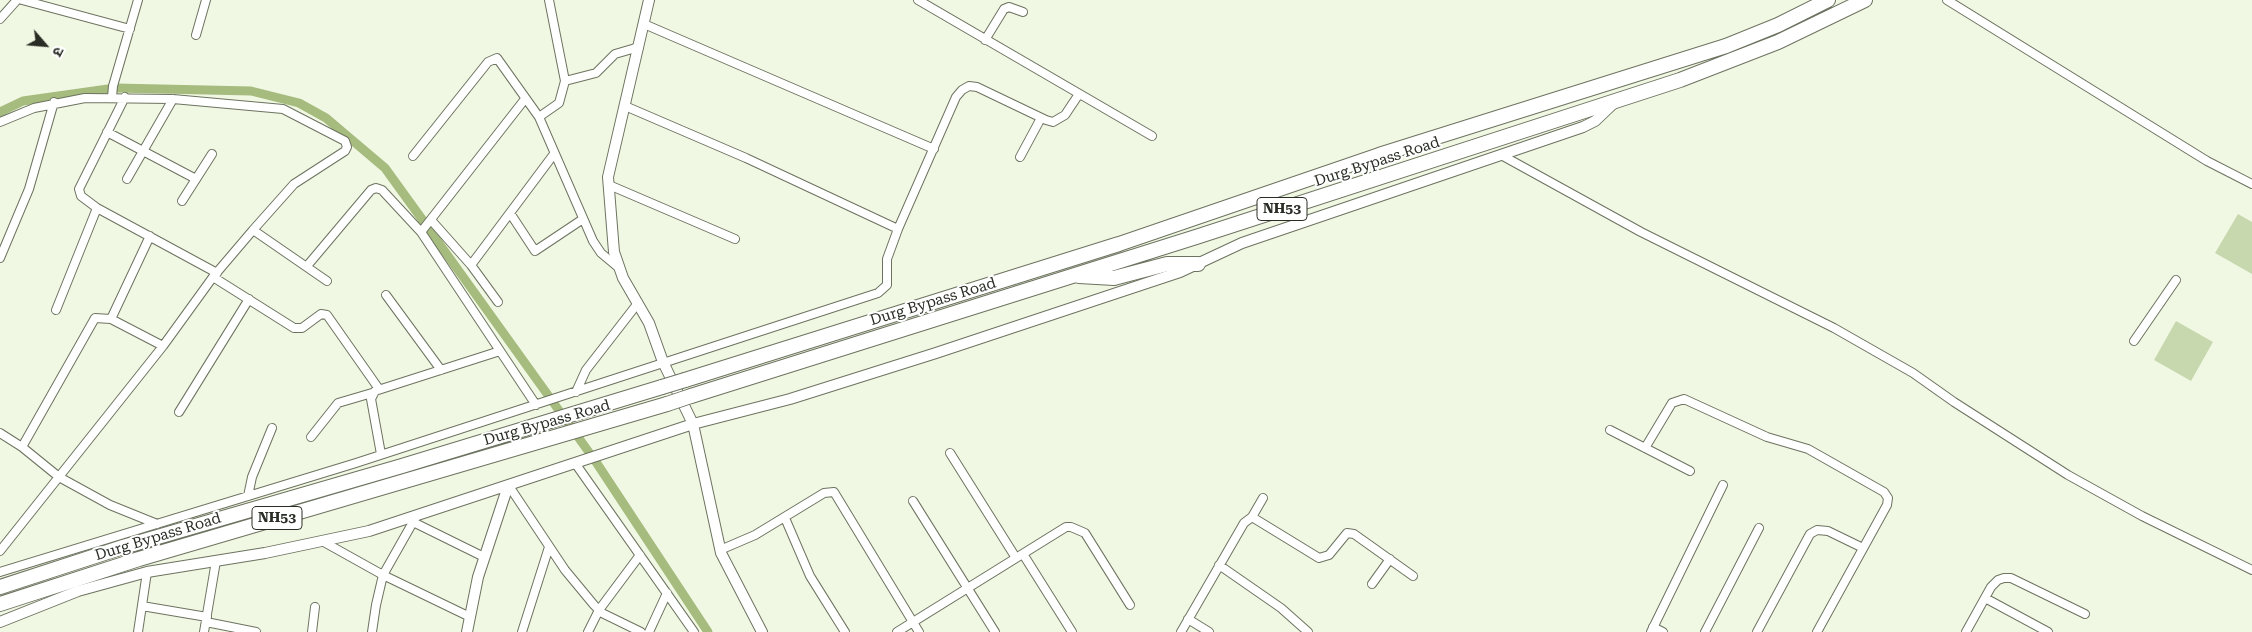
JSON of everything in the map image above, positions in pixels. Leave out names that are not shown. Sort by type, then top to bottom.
[{"type":"highway","name":"Durg Bypass Road","points":[[0,587],[123,547],[545,424],[1110,247],[1389,152],[1726,46],[1778,25],[1828,0]]},
{"type":"highway","name":"Durg Bypass Road","points":[[0,604],[148,556],[595,427],[1498,140],[1619,98],[1680,80],[1736,59],[1865,0]]},
{"type":"highway","points":[[1074,275],[1114,278],[1167,264],[1198,264]]},
{"type":"street","points":[[0,18],[17,0]]},
{"type":"street","points":[[22,0],[130,29]]},
{"type":"street","points":[[112,97],[113,86],[138,0]]},
{"type":"street","points":[[196,35],[206,0]]},
{"type":"street","points":[[539,117],[559,103],[564,80],[549,0]]},
{"type":"street","points":[[650,0],[608,177],[614,252],[620,269],[657,342],[663,362],[693,424],[720,550],[762,632]]},
{"type":"street","points":[[918,0],[1152,136]]},
{"type":"street","points":[[1946,0],[2207,161],[2252,184]]},
{"type":"street","points":[[985,40],[1004,9],[1009,8],[1023,12]]},
{"type":"street","points":[[644,24],[934,149]]},
{"type":"street","points":[[564,80],[590,75],[600,70],[615,54],[638,47]]},
{"type":"street","points":[[413,156],[492,59],[497,58],[539,117],[596,247],[620,269]]},
{"type":"street","points":[[0,572],[536,405],[878,293],[887,286],[887,260],[898,229],[956,97],[969,86],[977,87],[1053,122],[1060,120],[1079,94]]},
{"type":"street","points":[[125,96],[79,189],[81,196],[97,208],[150,236],[215,275],[249,299],[298,329],[321,314],[327,315],[376,391],[381,454]]},
{"type":"street","points":[[0,122],[54,102],[125,96],[283,109],[346,143],[345,151],[294,184],[253,230],[215,275],[162,346],[0,551]]},
{"type":"street","points":[[0,622],[78,591],[147,572],[322,541],[415,519],[693,424],[799,396],[1180,272],[1242,243],[1584,127],[1595,121],[1619,98]]},
{"type":"street","points":[[126,179],[173,99]]},
{"type":"street","points":[[421,232],[525,99]]},
{"type":"street","points":[[0,258],[29,189],[54,102]]},
{"type":"street","points":[[625,106],[746,158],[898,229]]},
{"type":"street","points":[[1020,157],[1041,118]]},
{"type":"street","points":[[107,132],[196,179]]},
{"type":"street","points":[[182,201],[212,154]]},
{"type":"street","points":[[471,265],[554,154]]},
{"type":"street","points":[[1503,156],[1642,232],[1834,328],[1912,373],[2068,475],[2142,516],[2252,570]]},
{"type":"street","points":[[609,185],[735,239]]},
{"type":"street","points":[[307,266],[374,189],[382,190],[421,232],[536,405]]},
{"type":"street","points":[[56,310],[97,208]]},
{"type":"street","points":[[510,213],[531,248],[535,251],[583,219]]},
{"type":"street","points":[[431,220],[471,265],[498,302]]},
{"type":"street","points":[[253,230],[327,281]]},
{"type":"street","points":[[110,319],[150,236]]},
{"type":"street","points":[[2134,341],[2176,280]]},
{"type":"street","points":[[386,295],[440,370]]},
{"type":"street","points":[[178,412],[249,299]]},
{"type":"street","points":[[576,392],[586,370],[638,303]]},
{"type":"street","points":[[22,447],[92,321],[98,316],[110,319],[162,346]]},
{"type":"street","points":[[311,437],[338,403],[500,351]]},
{"type":"street","points":[[1645,448],[1672,403],[1684,399],[1767,437],[1808,449],[1884,492],[1888,498],[1887,505],[1817,632]]},
{"type":"street","points":[[248,496],[252,477],[272,428]]},
{"type":"street","points":[[1610,430],[1690,472]]},
{"type":"street","points":[[0,433],[22,447],[59,477],[110,505],[157,524]]},
{"type":"street","points":[[950,453],[1016,558]]},
{"type":"street","points":[[575,463],[694,632]]},
{"type":"street","points":[[1663,632],[1652,630],[1723,484]]},
{"type":"street","points":[[508,486],[565,570],[599,610],[641,632]]},
{"type":"street","points":[[468,632],[478,577],[508,486]]},
{"type":"street","points":[[720,550],[755,535],[824,493],[834,492],[919,632]]},
{"type":"street","points":[[1180,632],[1244,523],[1252,517],[1263,498]]},
{"type":"street","points":[[913,501],[995,632]]},
{"type":"street","points":[[1252,517],[1319,558],[1329,555],[1347,533],[1362,538],[1413,576]]},
{"type":"street","points":[[784,518],[810,576],[845,632]]},
{"type":"street","points":[[415,519],[484,557]]},
{"type":"street","points":[[372,632],[383,575],[415,519]]},
{"type":"street","points":[[897,632],[1066,527],[1080,530],[1085,534],[1130,605]]},
{"type":"street","points":[[1705,632],[1759,528]]},
{"type":"street","points":[[1756,632],[1810,534],[1817,530],[1828,531],[1863,548]]},
{"type":"street","points":[[322,541],[383,575],[470,618]]},
{"type":"street","points":[[522,632],[549,547]]},
{"type":"street","points":[[1023,554],[1072,632]]},
{"type":"street","points":[[588,632],[599,610],[640,556]]},
{"type":"street","points":[[1372,584],[1390,559]]},
{"type":"street","points":[[204,632],[216,561]]},
{"type":"street","points":[[1220,565],[1281,608],[1308,632]]},
{"type":"street","points":[[138,632],[147,572]]},
{"type":"street","points":[[1966,632],[1985,598],[1998,580],[2011,578],[2085,614]]},
{"type":"street","points":[[649,632],[667,593]]},
{"type":"street","points":[[1985,598],[2048,632]]},
{"type":"street","points":[[142,606],[256,632]]},
{"type":"street","points":[[312,632],[315,607]]},
{"type":"street","points":[[1188,618],[1209,632]]},
{"type":"green space","points":[[2238,214],[2252,222],[2252,274],[2215,253]]},
{"type":"green space","points":[[2176,321],[2213,342],[2191,381],[2154,360]]},
{"type":"waterway","points":[[116,88],[251,91],[299,103],[326,118],[385,168],[424,222]]},
{"type":"waterway","points":[[0,112],[23,101],[108,89]]},
{"type":"waterway","points":[[428,228],[596,462],[708,632]]}]
